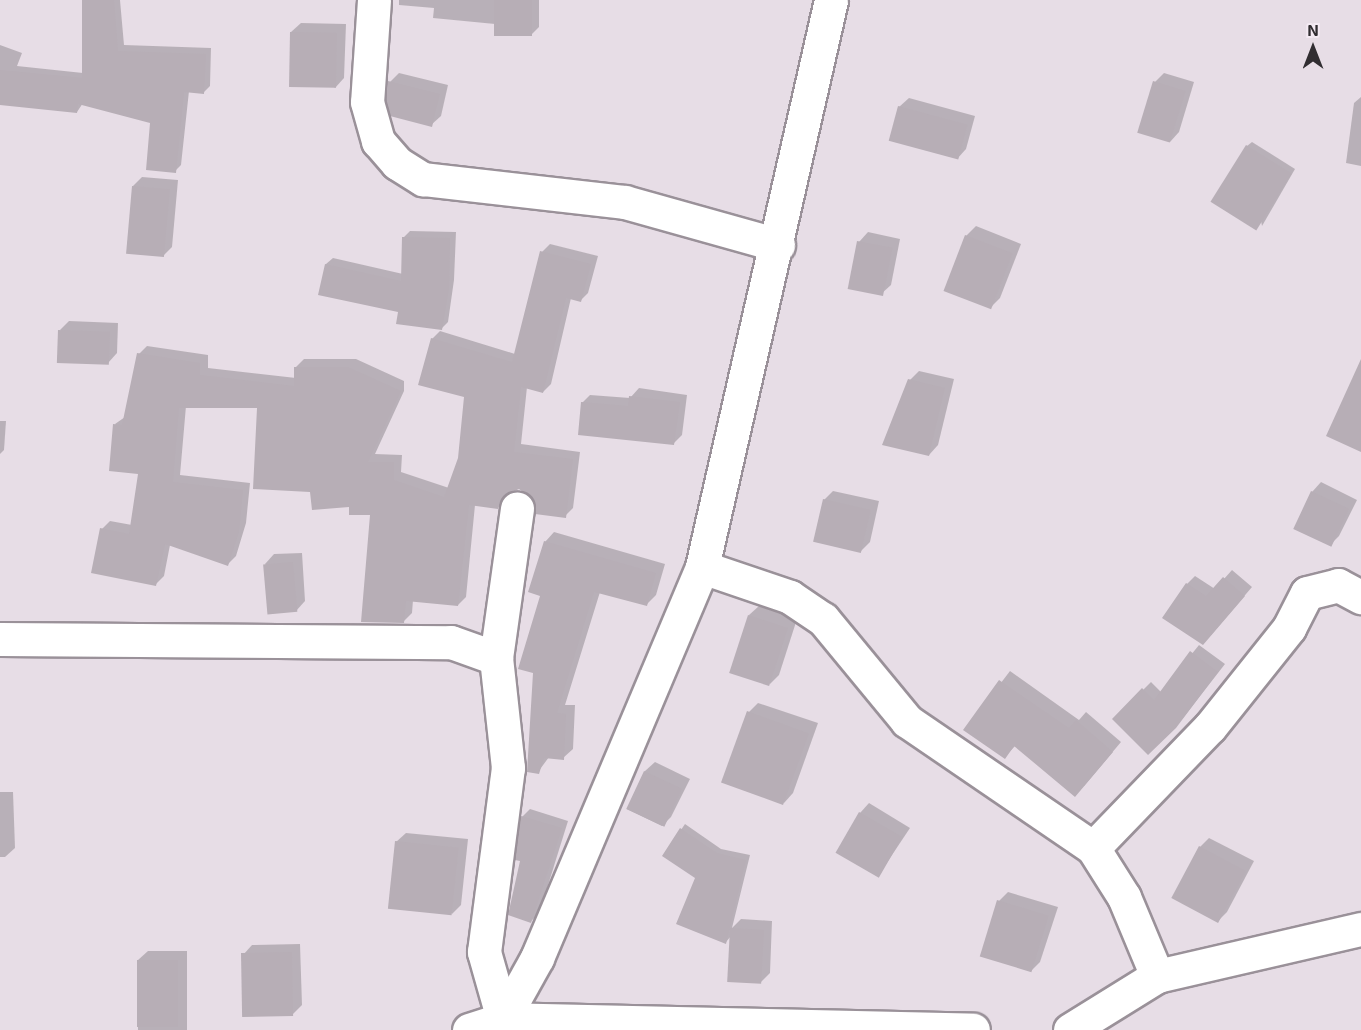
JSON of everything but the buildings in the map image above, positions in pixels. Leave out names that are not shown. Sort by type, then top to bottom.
[{"type":"street","points":[[374,0],[367,102],[378,141],[397,164],[423,179],[625,202],[777,244]]},
{"type":"street","points":[[503,1019],[537,958],[702,567],[831,0]]},
{"type":"street","points":[[503,1019],[484,952],[508,768],[496,658],[517,508]]},
{"type":"street","points":[[702,567],[790,597],[822,619],[907,722],[1093,848],[1124,897],[1157,976]]},
{"type":"street","points":[[1093,848],[1210,727],[1289,628],[1307,592],[1338,585],[1361,597]]},
{"type":"street","points":[[0,639],[451,642],[496,658]]},
{"type":"street","points":[[1070,1030],[1157,976],[1360,931]]},
{"type":"street","points":[[469,1030],[503,1019],[973,1030]]}]
